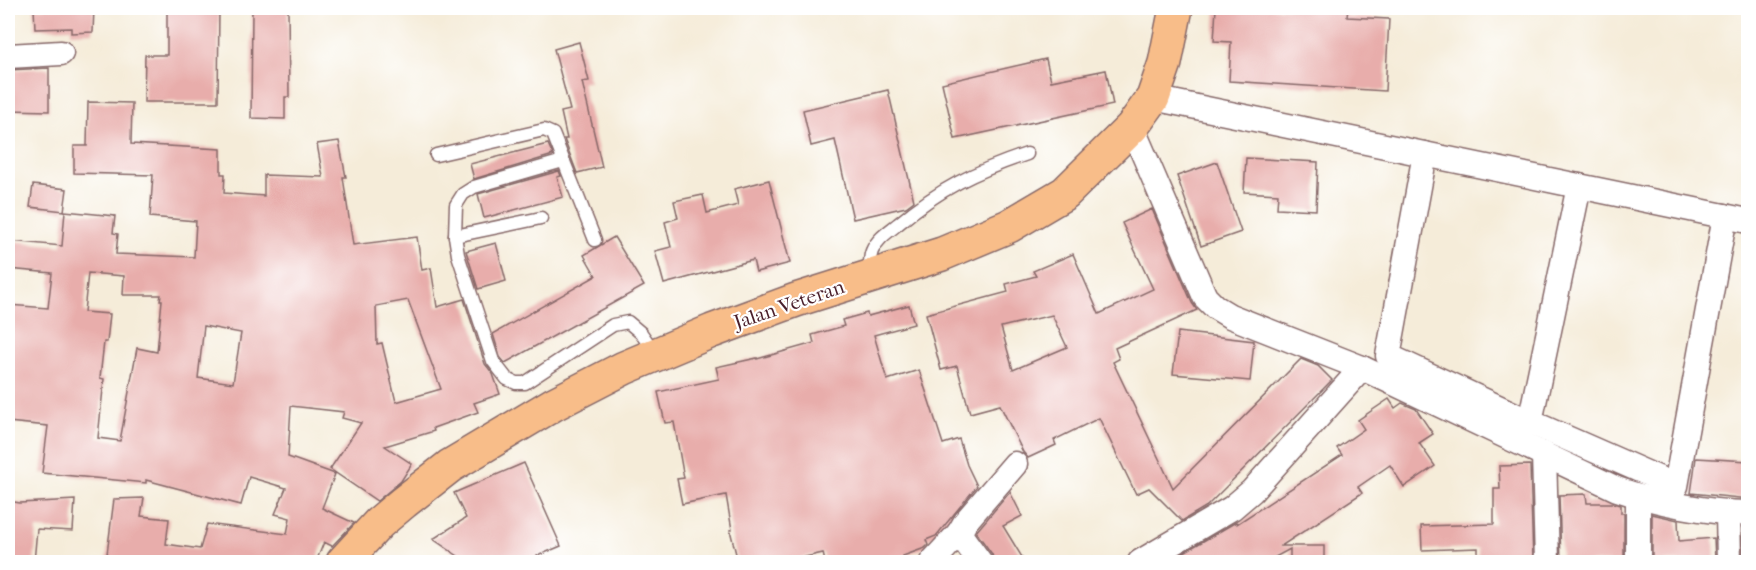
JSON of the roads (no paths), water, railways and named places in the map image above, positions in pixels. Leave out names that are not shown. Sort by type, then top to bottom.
[{"type":"highway","name":"Jalan Veteran","points":[[343,562],[379,523],[450,466],[554,404],[624,368],[712,331],[796,300],[942,254],[1010,226],[1065,193],[1132,127],[1152,98],[1165,63],[1176,8]]},
{"type":"street","points":[[8,56],[61,52]]},
{"type":"street","points":[[1152,98],[1749,221]]},
{"type":"street","points":[[1132,127],[1205,297],[1215,307],[1230,316],[1362,368],[1617,489],[1638,496],[1738,513],[1729,562]]},
{"type":"street","points":[[1425,154],[1388,356],[1676,486],[1725,216]]},
{"type":"street","points":[[1530,422],[1579,186]]},
{"type":"street","points":[[1140,562],[1167,555],[1252,491],[1362,368]]},
{"type":"street","points":[[1544,454],[1546,562]]},
{"type":"street","points":[[932,562],[959,533],[966,521],[1015,464]]},
{"type":"street","points":[[1638,496],[1638,562]]},
{"type":"street","points":[[959,533],[980,562]]},
{"type":"lane","points":[[436,155],[544,130],[553,134],[595,240]]},
{"type":"lane","points":[[871,278],[870,257],[873,249],[879,240],[912,212],[965,178],[985,168],[1027,154]]},
{"type":"lane","points":[[563,161],[474,187],[463,194],[456,205],[455,236],[458,255],[493,361],[507,380],[516,383],[525,382],[613,324],[628,322],[641,333],[656,354]]},
{"type":"lane","points":[[455,236],[542,218]]}]
